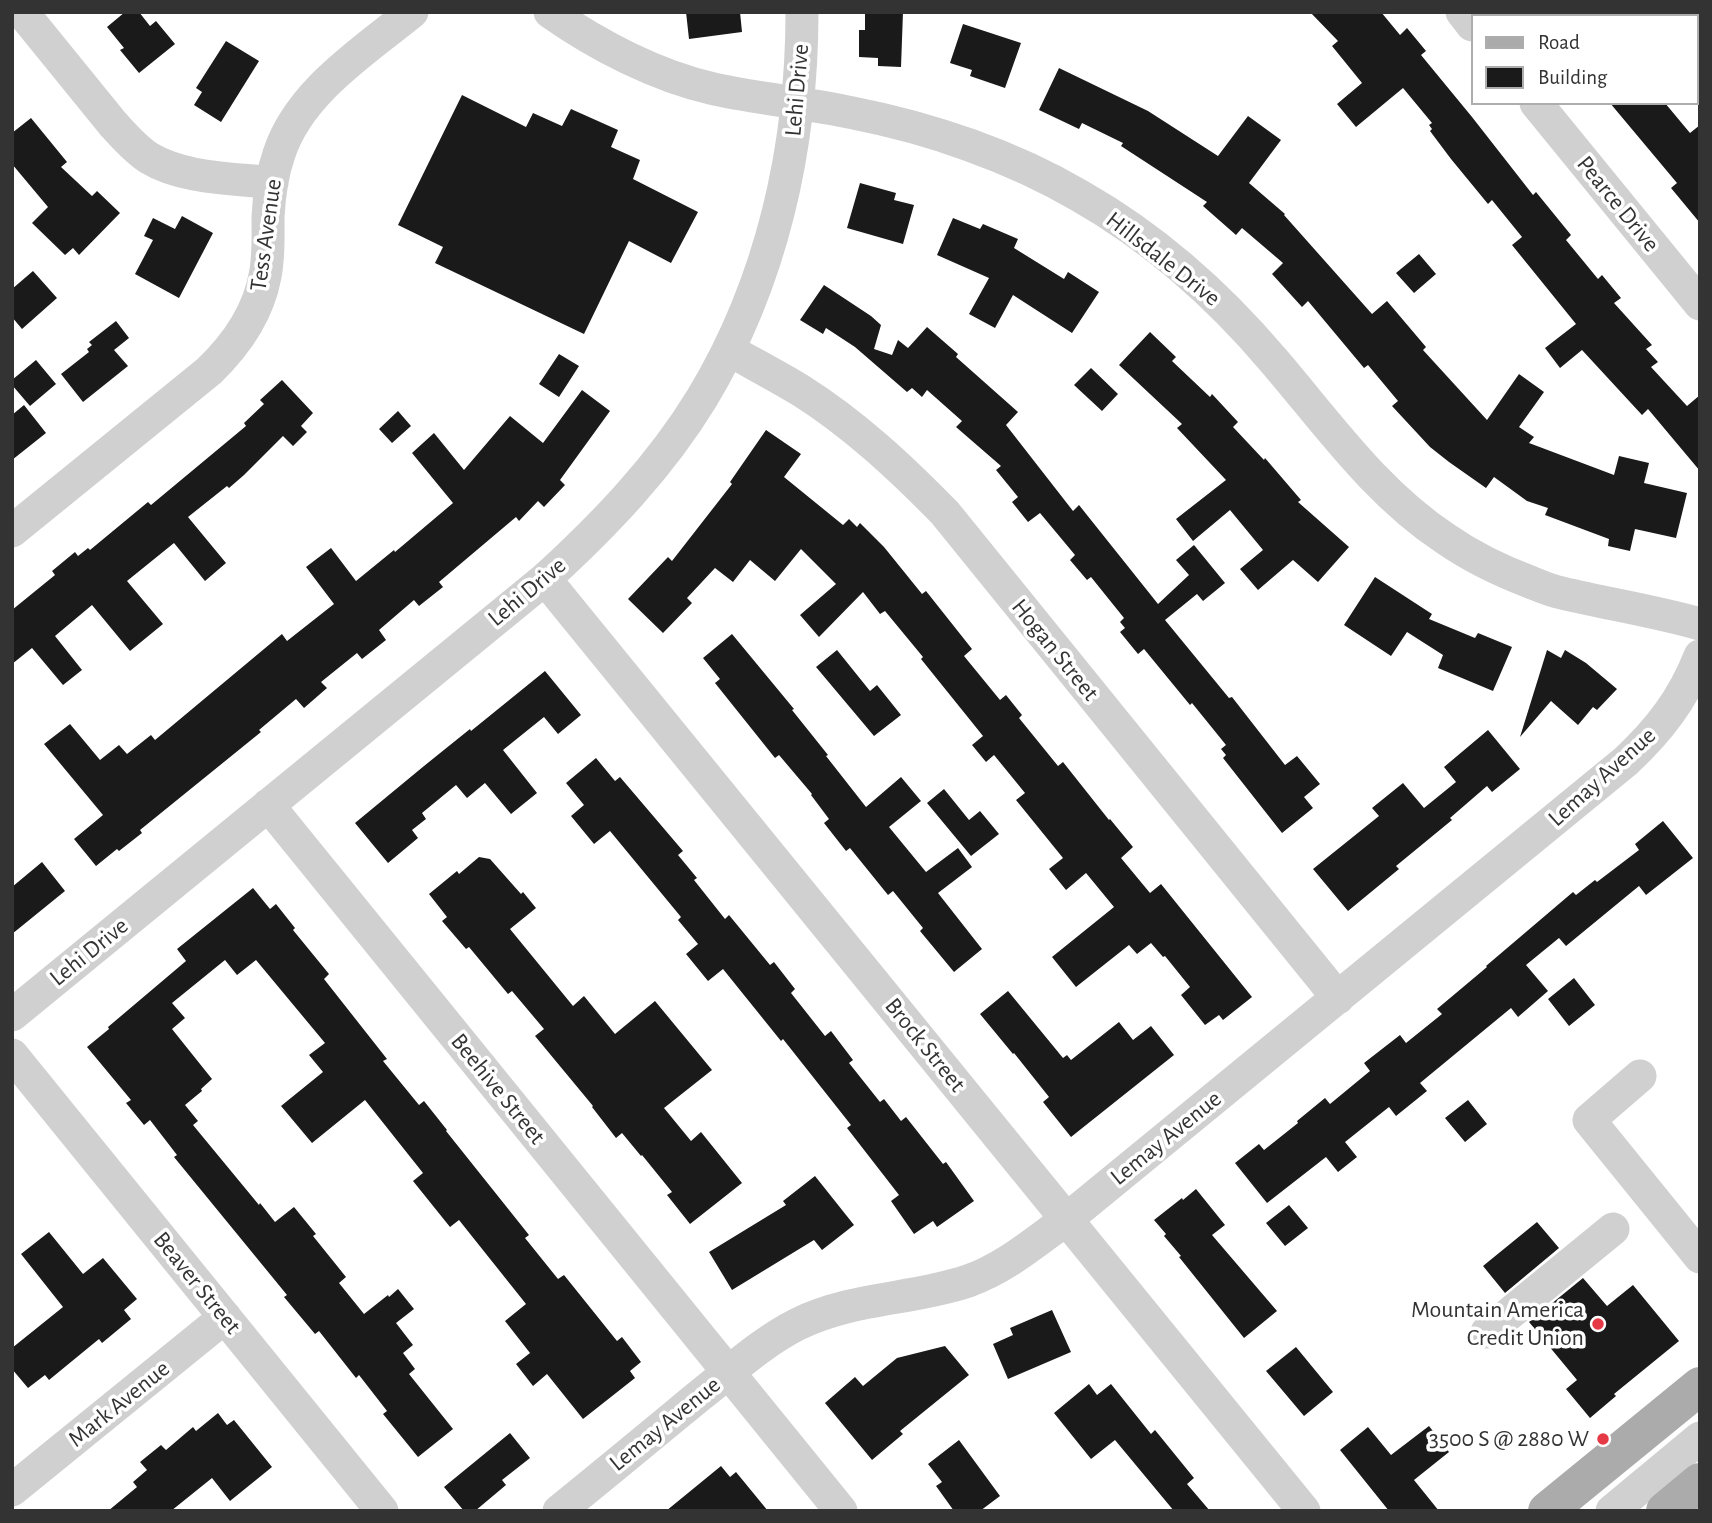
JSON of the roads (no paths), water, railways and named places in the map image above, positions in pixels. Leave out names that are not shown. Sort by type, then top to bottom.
[{"type":"main road","points":[[1547,1511],[1700,1386]]},
{"type":"main road","points":[[1665,1511],[1700,1482]]},
{"type":"street","points":[[22,12],[113,124],[129,142],[149,158],[170,168],[194,174],[272,183]]},
{"type":"street","name":"Tess Avenue","points":[[12,531],[209,371],[240,337],[259,297],[265,276],[272,183],[279,153],[292,128],[309,101],[332,76],[412,12]]},
{"type":"street","name":"Hillsdale Drive","points":[[550,12],[602,45],[669,75],[709,88],[852,112],[894,122],[987,150],[1080,195],[1167,255],[1205,288],[1272,358],[1373,478],[1407,511],[1448,541],[1500,570],[1558,593],[1700,624]]},
{"type":"street","name":"Lehi Drive","points":[[12,1014],[545,579],[613,513],[645,477],[701,400],[729,350],[766,258],[789,163],[798,103],[802,12]]},
{"type":"street","name":"Pearce Drive","points":[[1538,105],[1700,304]]},
{"type":"street","name":"Hogan Street","points":[[729,350],[801,391],[841,419],[914,481],[945,513],[1338,998]]},
{"type":"street","name":"Brock Street","points":[[545,579],[1304,1511]]},
{"type":"street","name":"Lemay Avenue","points":[[559,1511],[729,1372],[797,1324],[847,1305],[939,1289],[967,1281],[997,1269],[1067,1219],[1626,761],[1648,741],[1667,718],[1700,656]]},
{"type":"street","name":"Beehive Street","points":[[268,805],[841,1511]]},
{"type":"street","name":"Beaver Street","points":[[12,1055],[382,1511]]},
{"type":"street","points":[[1640,1076],[1589,1119],[1700,1257]]},
{"type":"street","points":[[1487,1332],[1613,1230]]},
{"type":"street","name":"Mark Avenue","points":[[12,1490],[225,1317]]},
{"type":"street","points":[[1612,1511],[1700,1438]]},
{"type":"place","name":"Mountain America Credit Union","points":[[1598,1324]]},
{"type":"place","name":"3500 S @ 2880 W","points":[[1603,1439]]}]
